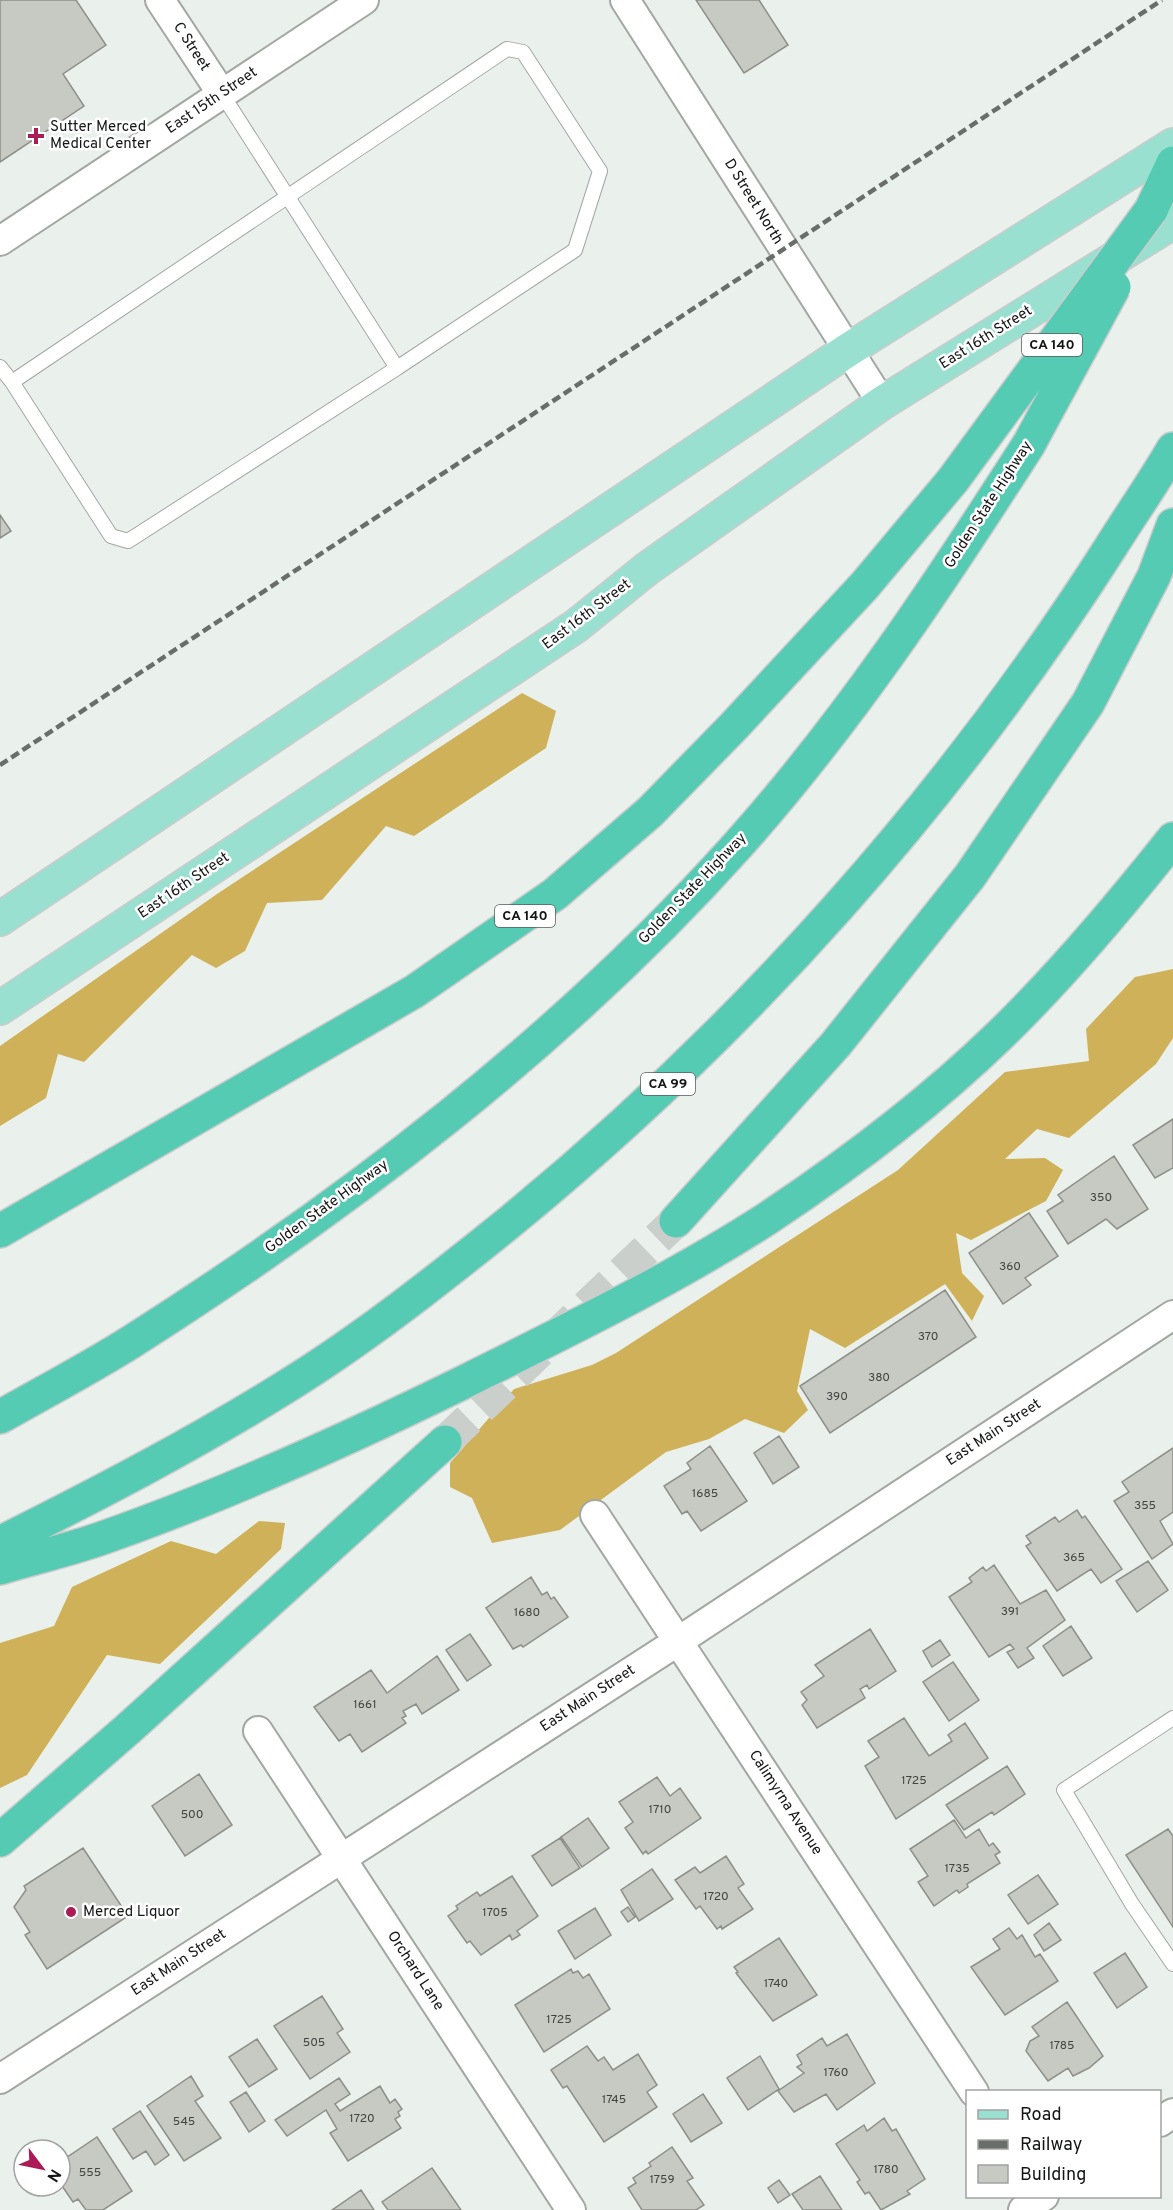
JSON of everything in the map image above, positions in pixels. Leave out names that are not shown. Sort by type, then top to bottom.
[{"type":"highway","name":"Golden State Highway","points":[[0,1418],[128,1344],[320,1215],[490,1083],[627,957],[738,845],[834,729],[955,559],[1029,444],[1102,312],[1162,216],[1173,163]]},
{"type":"highway","name":"CA 140","points":[[0,1231],[415,991],[486,944],[555,894],[650,812],[734,726],[865,585],[953,480],[1162,216]]},
{"type":"highway","name":"CA 99","points":[[0,1543],[112,1487],[288,1386],[384,1320],[558,1182],[677,1076],[827,919],[944,783],[1020,684],[1173,449]]},
{"type":"highway","points":[[676,1221],[836,1044],[970,876],[1088,703],[1154,576],[1173,525]]},
{"type":"highway","points":[[0,1568],[105,1538],[343,1442],[533,1348],[695,1261],[766,1219],[832,1174],[906,1116],[999,1036],[1071,962],[1173,839]]},
{"type":"highway","points":[[0,1840],[128,1729],[445,1442]]},
{"type":"main road","points":[[0,919],[848,350],[1173,145]]},
{"type":"main road","name":"East 16th Street","points":[[0,1008],[576,626],[648,568],[882,403],[1162,216]]},
{"type":"street","name":"C Street","points":[[160,0],[222,94]]},
{"type":"street","name":"East 15th Street","points":[[0,241],[364,0]]},
{"type":"street","name":"D Street North","points":[[626,0],[882,403]]},
{"type":"street","name":"East Main Street","points":[[0,2079],[677,1642],[1173,1315]]},
{"type":"street","name":"Calimyrna Avenue","points":[[595,1515],[973,2090]]},
{"type":"street","name":"Orchard Lane","points":[[258,1731],[571,2210]]},
{"type":"street","points":[[1023,2210],[1041,2198]]},
{"type":"lane","points":[[0,367],[111,536],[128,541],[575,250],[600,171],[523,52],[507,49],[12,382]]},
{"type":"lane","points":[[222,94],[397,368]]},
{"type":"lane","points":[[1173,1718],[1064,1790],[1132,1904],[1173,1964]]},
{"type":"shaded area","points":[[522,693],[556,711],[546,748],[414,836],[386,826],[322,900],[267,903],[245,951],[216,968],[192,955],[84,1062],[58,1054],[46,1098],[0,1126],[0,1046],[217,894]]},
{"type":"shaded area","points":[[1173,969],[1173,1038],[1156,1064],[1069,1138],[1037,1129],[1005,1159],[1045,1158],[1063,1170],[1046,1201],[971,1240],[956,1233],[962,1273],[984,1296],[972,1321],[945,1284],[845,1348],[810,1329],[797,1391],[808,1410],[784,1433],[745,1419],[709,1439],[666,1452],[560,1530],[492,1543],[472,1498],[450,1487],[450,1463],[514,1389],[592,1365],[616,1353],[898,1170],[1005,1072],[1089,1061],[1086,1029],[1135,977]]},
{"type":"shaded area","points":[[259,1521],[285,1523],[281,1549],[160,1664],[107,1655],[27,1775],[0,1788],[0,1643],[54,1626],[72,1587],[171,1541],[216,1554]]},
{"type":"building","points":[[0,0],[76,0],[106,45],[63,74],[84,106],[0,162]]},
{"type":"building","points":[[696,0],[759,0],[788,45],[744,73]]},
{"type":"building","points":[[0,515],[11,531],[0,538]]},
{"type":"building","points":[[1173,1119],[1173,1168],[1155,1178],[1133,1145]]},
{"type":"building","points":[[1114,1156],[1148,1209],[1117,1229],[1106,1219],[1068,1244],[1047,1211],[1063,1201],[1058,1195]]},
{"type":"building","points":[[1029,1213],[1058,1256],[1025,1278],[1031,1285],[1003,1304],[969,1253]]},
{"type":"building","points":[[945,1290],[976,1337],[830,1433],[800,1386]]},
{"type":"building","points":[[779,1436],[799,1467],[773,1484],[754,1453]]},
{"type":"building","points":[[710,1446],[747,1501],[701,1531],[687,1511],[682,1514],[664,1486],[691,1469],[687,1463]]},
{"type":"building","points":[[1173,1448],[1173,1512],[1160,1521],[1173,1544],[1152,1559],[1114,1501],[1129,1492],[1122,1482]]},
{"type":"building","points":[[1077,1510],[1082,1518],[1085,1516],[1122,1569],[1101,1583],[1091,1569],[1057,1591],[1026,1546],[1031,1543],[1026,1536],[1055,1517],[1059,1522]]},
{"type":"building","points":[[1148,1561],[1168,1590],[1137,1612],[1116,1581]]},
{"type":"building","points":[[994,1565],[1020,1604],[1046,1590],[1065,1620],[1027,1648],[1034,1658],[1018,1668],[1007,1652],[1014,1649],[1010,1644],[989,1657],[949,1597],[972,1582],[969,1578],[983,1567],[986,1571]]},
{"type":"building","points":[[531,1577],[542,1595],[547,1592],[551,1599],[554,1597],[568,1617],[523,1647],[521,1645],[513,1649],[486,1608]]},
{"type":"building","points":[[1071,1626],[1092,1658],[1063,1676],[1043,1646]]},
{"type":"building","points":[[870,1629],[896,1671],[869,1689],[867,1685],[860,1689],[865,1698],[817,1728],[802,1705],[807,1700],[801,1692],[824,1676],[815,1665]]},
{"type":"building","points":[[470,1634],[491,1665],[467,1681],[446,1650]]},
{"type":"building","points":[[940,1640],[950,1655],[932,1667],[923,1651]]},
{"type":"building","points":[[437,1656],[459,1690],[422,1714],[416,1704],[403,1711],[406,1716],[402,1718],[406,1723],[362,1752],[350,1734],[339,1741],[314,1707],[371,1670],[387,1693]]},
{"type":"building","points":[[953,1662],[979,1700],[949,1721],[923,1682]]},
{"type":"building","points":[[904,1718],[929,1756],[952,1741],[948,1735],[965,1723],[988,1758],[896,1819],[865,1766],[879,1757],[868,1741]]},
{"type":"building","points":[[1007,1766],[1025,1794],[994,1815],[992,1812],[964,1830],[946,1805]]},
{"type":"building","points":[[199,1774],[232,1825],[185,1856],[152,1806]]},
{"type":"building","points":[[657,1777],[670,1796],[680,1788],[701,1818],[648,1854],[646,1851],[643,1854],[625,1828],[633,1822],[619,1802]]},
{"type":"building","points":[[588,1818],[609,1848],[582,1867],[561,1837]]},
{"type":"building","points":[[954,1820],[966,1838],[979,1829],[989,1846],[993,1843],[1000,1852],[995,1855],[1000,1863],[967,1884],[968,1887],[959,1893],[957,1890],[934,1906],[918,1882],[928,1876],[910,1849]]},
{"type":"building","points":[[1168,1829],[1173,1836],[1173,1927],[1126,1855]]},
{"type":"building","points":[[560,1838],[580,1868],[552,1886],[532,1856]]},
{"type":"building","name":"Merced Liquor","points":[[83,1848],[128,1916],[47,1969],[25,1935],[30,1932],[14,1907],[26,1890],[24,1886]]},
{"type":"building","points":[[726,1856],[744,1884],[738,1888],[753,1909],[722,1929],[721,1926],[717,1929],[700,1906],[696,1909],[675,1880],[695,1867],[700,1873]]},
{"type":"building","points":[[652,1869],[673,1899],[639,1921],[621,1890]]},
{"type":"building","points":[[1038,1875],[1058,1904],[1028,1924],[1008,1895]]},
{"type":"building","points":[[512,1876],[538,1916],[517,1931],[520,1935],[512,1940],[510,1935],[481,1955],[470,1941],[467,1943],[448,1916],[458,1909],[456,1906],[477,1892],[480,1896]]},
{"type":"building","points":[[628,1907],[635,1917],[628,1922],[621,1912]]},
{"type":"building","points":[[595,1908],[611,1935],[575,1959],[558,1931]]},
{"type":"building","points":[[1049,1923],[1061,1940],[1044,1951],[1034,1935]]},
{"type":"building","points":[[1009,1928],[1017,1939],[1022,1935],[1035,1957],[1040,1954],[1058,1981],[1005,2015],[971,1967],[1000,1949],[993,1939]]},
{"type":"building","points":[[779,1938],[817,1995],[773,2021],[736,1973],[738,1972],[734,1967]]},
{"type":"building","points":[[1125,1953],[1147,1987],[1117,2008],[1094,1973]]},
{"type":"building","points":[[571,1969],[573,1973],[578,1971],[583,1978],[589,1974],[610,2009],[544,2052],[515,2005]]},
{"type":"building","points":[[322,1996],[343,2029],[337,2033],[350,2052],[310,2079],[274,2026]]},
{"type":"building","points":[[1067,2002],[1103,2056],[1089,2068],[1073,2076],[1068,2068],[1048,2081],[1026,2051],[1030,2041],[1039,2036],[1032,2027]]},
{"type":"building","points":[[847,2034],[875,2083],[837,2110],[826,2094],[794,2112],[778,2091],[804,2073],[797,2067],[802,2064],[797,2055],[822,2038],[827,2046]]},
{"type":"building","points":[[257,2039],[277,2069],[249,2087],[229,2057]]},
{"type":"building","points":[[587,2046],[598,2061],[604,2057],[613,2070],[638,2054],[657,2085],[647,2092],[657,2107],[604,2142],[567,2086],[563,2088],[551,2070]]},
{"type":"building","points":[[760,2056],[779,2089],[748,2110],[727,2078]]},
{"type":"building","points":[[191,2076],[203,2096],[195,2101],[221,2138],[184,2161],[147,2106]]},
{"type":"building","points":[[339,2078],[350,2094],[335,2104],[340,2111],[380,2086],[390,2103],[395,2099],[402,2109],[398,2112],[400,2116],[395,2119],[401,2128],[348,2161],[330,2133],[337,2129],[326,2110],[287,2136],[275,2120]]},
{"type":"building","points":[[246,2092],[265,2121],[249,2132],[230,2102]]},
{"type":"building","points":[[703,2094],[722,2123],[691,2142],[673,2114]]},
{"type":"building","points":[[140,2111],[169,2155],[155,2165],[146,2151],[133,2159],[113,2129]]},
{"type":"building","points":[[884,2118],[892,2131],[896,2129],[925,2179],[907,2191],[910,2194],[881,2210],[869,2192],[865,2194],[857,2182],[860,2180],[836,2144],[864,2125],[867,2131]]},
{"type":"building","points":[[97,2137],[132,2191],[103,2210],[86,2210],[78,2199],[73,2202],[70,2198],[72,2154]]},
{"type":"building","points":[[672,2147],[693,2178],[687,2181],[704,2205],[696,2210],[642,2210],[628,2188],[636,2183],[633,2178],[651,2166],[649,2163]]},
{"type":"building","points":[[432,2168],[461,2210],[388,2210],[382,2202]]},
{"type":"building","points":[[820,2176],[842,2210],[803,2210],[792,2194]]},
{"type":"building","points":[[779,2180],[790,2195],[778,2203],[768,2188]]},
{"type":"building","points":[[361,2190],[374,2210],[332,2210]]},
{"type":"tunnel","points":[[445,1442],[676,1221]]},
{"type":"railway","points":[[0,765],[1162,0]]},
{"type":"place","name":"Sutter Merced Medical Center","points":[[36,136]]},
{"type":"place","name":"Merced Liquor","points":[[71,1912]]}]
